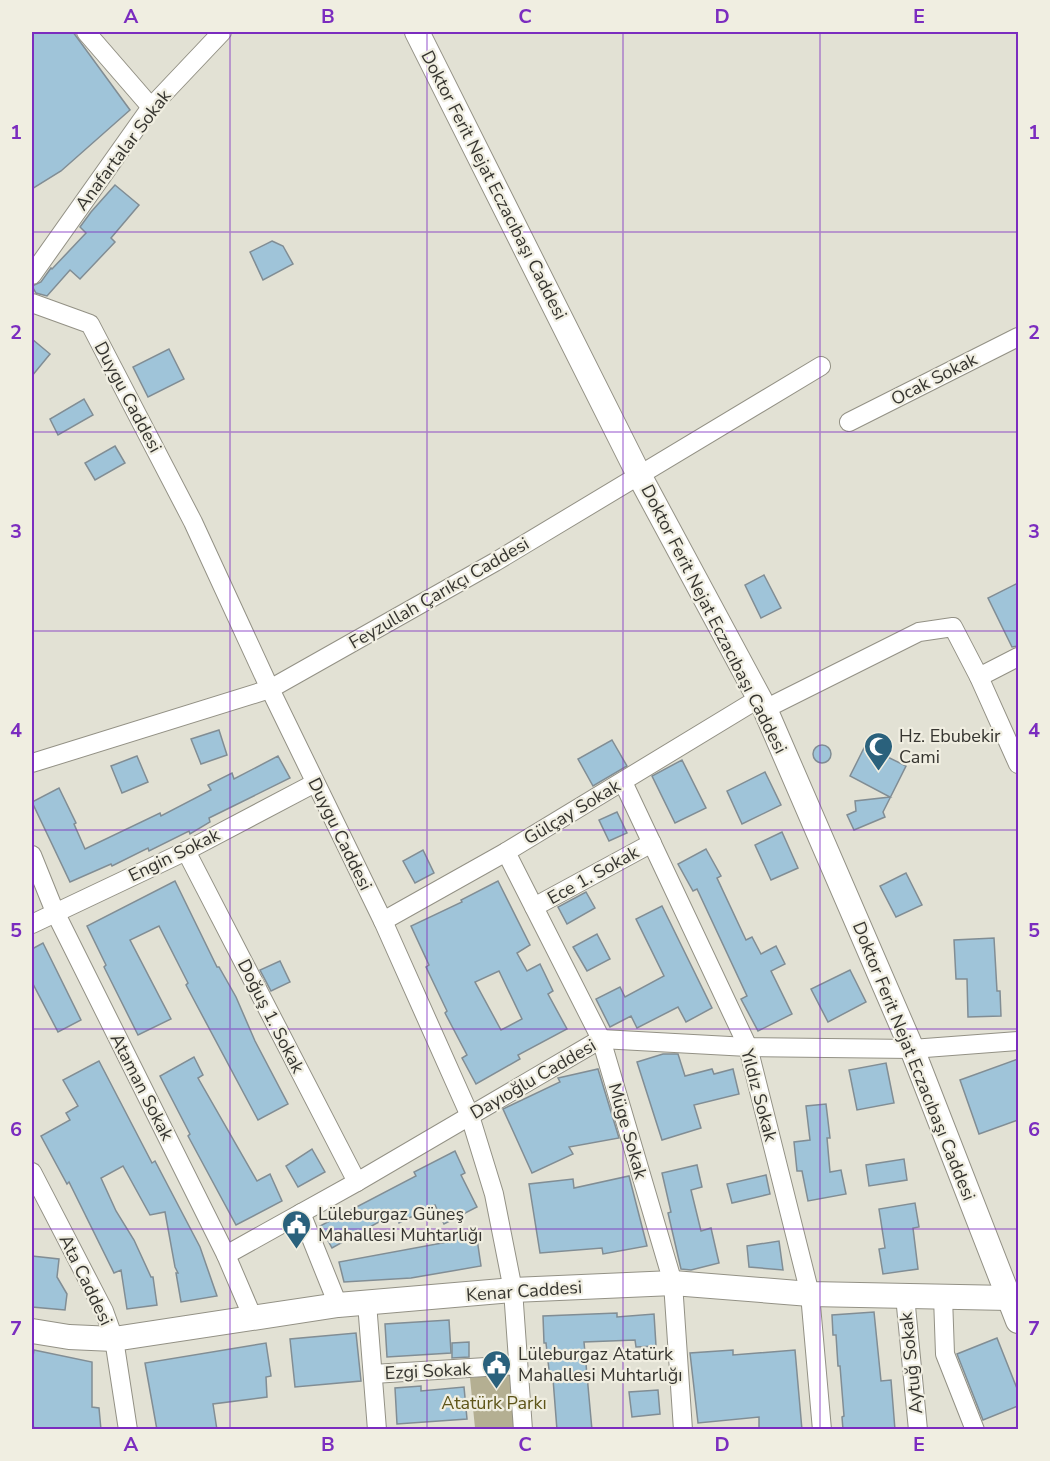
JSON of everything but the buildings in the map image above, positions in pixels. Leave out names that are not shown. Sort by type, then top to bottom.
[{"type":"main road","name":"Doktor Ferit Nejat Eczacıbaşı Caddesi","points":[[417,32],[639,475],[762,704],[912,1049],[1014,1298],[1018,1321]]},
{"type":"main road","name":"Kenar Caddesi","points":[[32,1331],[69,1337],[114,1338],[338,1305],[513,1290],[673,1283],[810,1294],[1014,1298]]},
{"type":"street","points":[[86,32],[151,107]]},
{"type":"street","name":"Anafartalar Sokak","points":[[32,274],[151,107],[222,32]]},
{"type":"street","name":"Duygu Caddesi","points":[[32,303],[90,324],[193,522],[270,689],[383,921],[470,1116],[494,1194],[513,1290],[523,1430]]},
{"type":"street","name":"Ocak Sokak","points":[[849,422],[1018,337]]},
{"type":"street","name":"Feyzullah Çarıkçı Caddesi","points":[[32,763],[270,689],[495,562],[820,366]]},
{"type":"street","name":"Gülçay Sokak","points":[[383,921],[762,704],[919,632],[953,627],[979,677]]},
{"type":"street","points":[[1018,657],[979,677],[1018,764]]},
{"type":"street","name":"Yıldız Sokak","points":[[623,782],[748,1047],[810,1294],[822,1430]]},
{"type":"street","name":"Engin Sokak","points":[[32,924],[186,851],[315,783]]},
{"type":"street","name":"Ece 1. Sokak","points":[[534,907],[652,843]]},
{"type":"street","name":"Doğuş 1. Sokak","points":[[186,851],[357,1182]]},
{"type":"street","name":"Müge Sokak","points":[[506,852],[601,1039],[673,1283],[682,1430]]},
{"type":"street","name":"Ataman Sokak","points":[[32,855],[55,912],[226,1255],[253,1318]]},
{"type":"street","name":"Dayıoğlu Caddesi","points":[[226,1255],[357,1182],[601,1039],[748,1047],[912,1049],[1018,1041]]},
{"type":"street","name":"Ata Caddesi","points":[[34,1180],[93,1288],[114,1338],[129,1430]]},
{"type":"street","points":[[301,1213],[338,1305]]},
{"type":"street","name":"Aytuğ Sokak","points":[[905,1296],[918,1430]]},
{"type":"street","points":[[943,1297],[945,1354],[975,1430]]},
{"type":"street","points":[[367,1304],[377,1430]]},
{"type":"street","name":"Ezgi Sokak","points":[[373,1374],[518,1365]]},
{"type":"green space","name":"Atatürk Parkı","points":[[513,1373],[517,1429],[454,1430],[475,1428],[470,1378]]},
{"type":"place","name":"Hz. Ebubekir Cami","points":[[878,772]]},
{"type":"place","name":"Lüleburgaz Güneş Mahallesi Muhtarlığı","points":[[297,1250]]},
{"type":"place","name":"Lüleburgaz Atatürk Mahallesi Muhtarlığı","points":[[497,1390]]}]
